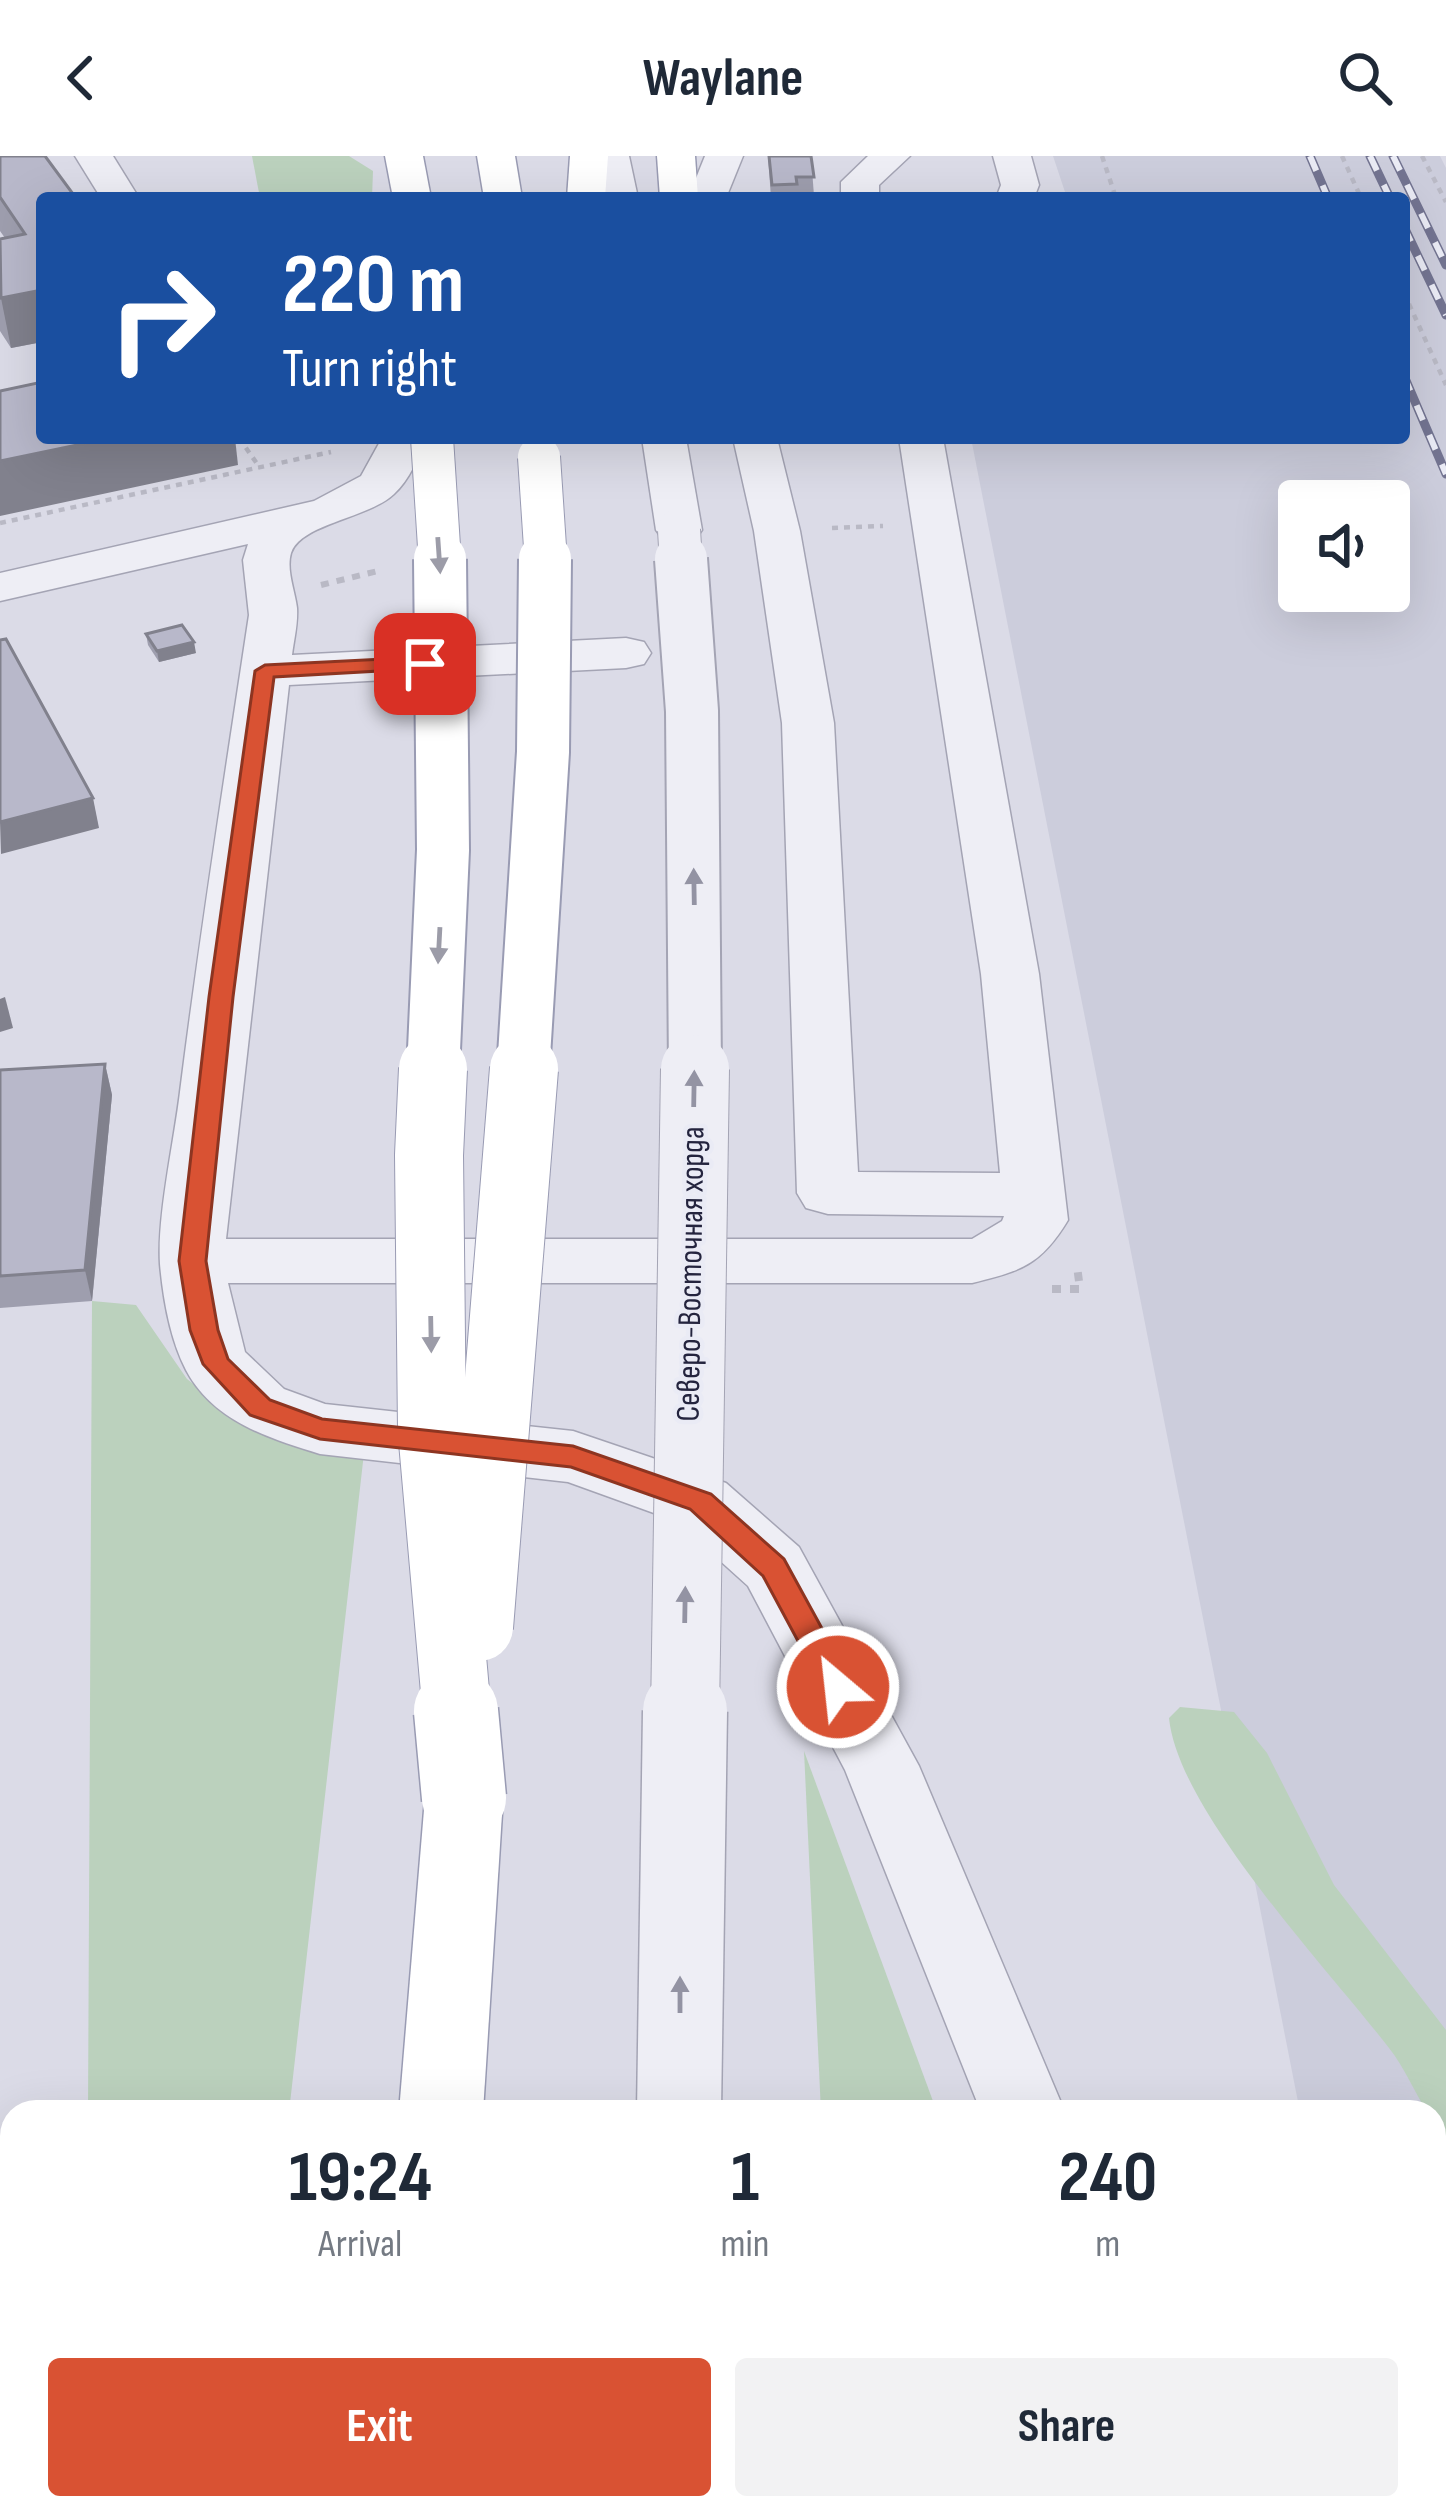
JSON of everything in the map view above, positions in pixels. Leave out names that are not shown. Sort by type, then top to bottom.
[{"type":"main road","points":[[404,156],[407,192]]},
{"type":"main road","points":[[496,156],[502,192]]},
{"type":"main road","points":[[586,192],[589,156]]},
{"type":"main road","points":[[676,156],[679,192]]},
{"type":"main road","points":[[432,444],[441,582],[443,828],[429,1155],[432,1430],[464,1798]]},
{"type":"main road","points":[[442,2100],[506,1341],[545,717],[547,534],[540,444]]},
{"type":"street","points":[[94,156],[116,192]]},
{"type":"street","points":[[610,156],[618,192]]},
{"type":"street","points":[[709,192],[724,156]]},
{"type":"street","points":[[860,192],[860,182],[892,156]]},
{"type":"street","points":[[1012,156],[1020,185],[1017,192]]},
{"type":"street","points":[[0,587],[299,519],[375,493],[392,470],[402,444]]},
{"type":"street","name":"Северо-Восточная хорда","points":[[665,444],[679,530],[692,711],[696,1004],[679,2100]]},
{"type":"street","points":[[679,530],[686,444]]},
{"type":"street","points":[[756,444],[777,531],[808,723],[828,1192],[1034,1195]]},
{"type":"street","points":[[192,1261],[972,1261],[1026,1239],[1036,1220],[1010,974],[922,444]]},
{"type":"street","points":[[299,519],[268,546],[264,566],[272,615],[221,997],[192,1261],[204,1330],[216,1364],[260,1407],[320,1429],[573,1456],[700,1502],[774,1568],[881,1766],[1018,2100]]},
{"type":"street","points":[[178,547],[238,553],[264,566]]},
{"type":"street","points":[[265,671],[626,653]]},
{"type":"path","points":[[1102,156],[1114,192]]},
{"type":"path","points":[[1342,156],[1358,192]]},
{"type":"path","points":[[1422,156],[1446,202]]},
{"type":"path","points":[[1410,306],[1446,385]]},
{"type":"path","points":[[243,444],[260,468]]},
{"type":"path","points":[[0,524],[346,449]]},
{"type":"shaded area","points":[[1053,156],[1440,156],[1446,168],[1446,2100],[1298,2100],[972,444],[1410,444],[1410,192],[1065,192]]},
{"type":"green space","points":[[252,156],[349,156],[373,171],[372,192],[259,192]]},
{"type":"green space","points":[[92,1301],[136,1305],[187,1379],[240,1420],[364,1453],[290,2100],[88,2100]]},
{"type":"green space","points":[[1180,1707],[1234,1712],[1267,1753],[1334,1885],[1446,2030],[1446,2100],[1420,2100],[1394,2055],[1260,1889],[1199,1798],[1179,1756],[1169,1718]]},
{"type":"green space","points":[[804,1751],[933,2100],[820,2100]]},
{"type":"building","points":[[0,156],[45,156],[72,192],[36,192],[36,291],[1,298],[0,239],[25,234],[0,197]]},
{"type":"building","points":[[769,156],[811,156],[814,177],[796,177],[797,184],[772,185]]},
{"type":"building","points":[[36,383],[36,444],[82,444],[0,461],[0,391]]},
{"type":"building","points":[[182,625],[194,642],[157,651],[146,634]]},
{"type":"building","points":[[6,639],[93,798],[0,822],[0,640]]},
{"type":"building","points":[[105,1064],[85,1270],[0,1276],[0,1070]]},
{"type":"railway","points":[[1310,156],[1325,192]]},
{"type":"railway","points":[[1370,156],[1387,192]]},
{"type":"railway","points":[[1393,156],[1446,265]]},
{"type":"railway","points":[[1410,240],[1446,315]]},
{"type":"railway","points":[[1410,390],[1446,474]]},
{"type":"route","points":[[425,664],[265,671],[221,997],[192,1261],[204,1330],[216,1364],[260,1407],[320,1429],[573,1456],[700,1502],[774,1568],[838,1687]]}]
